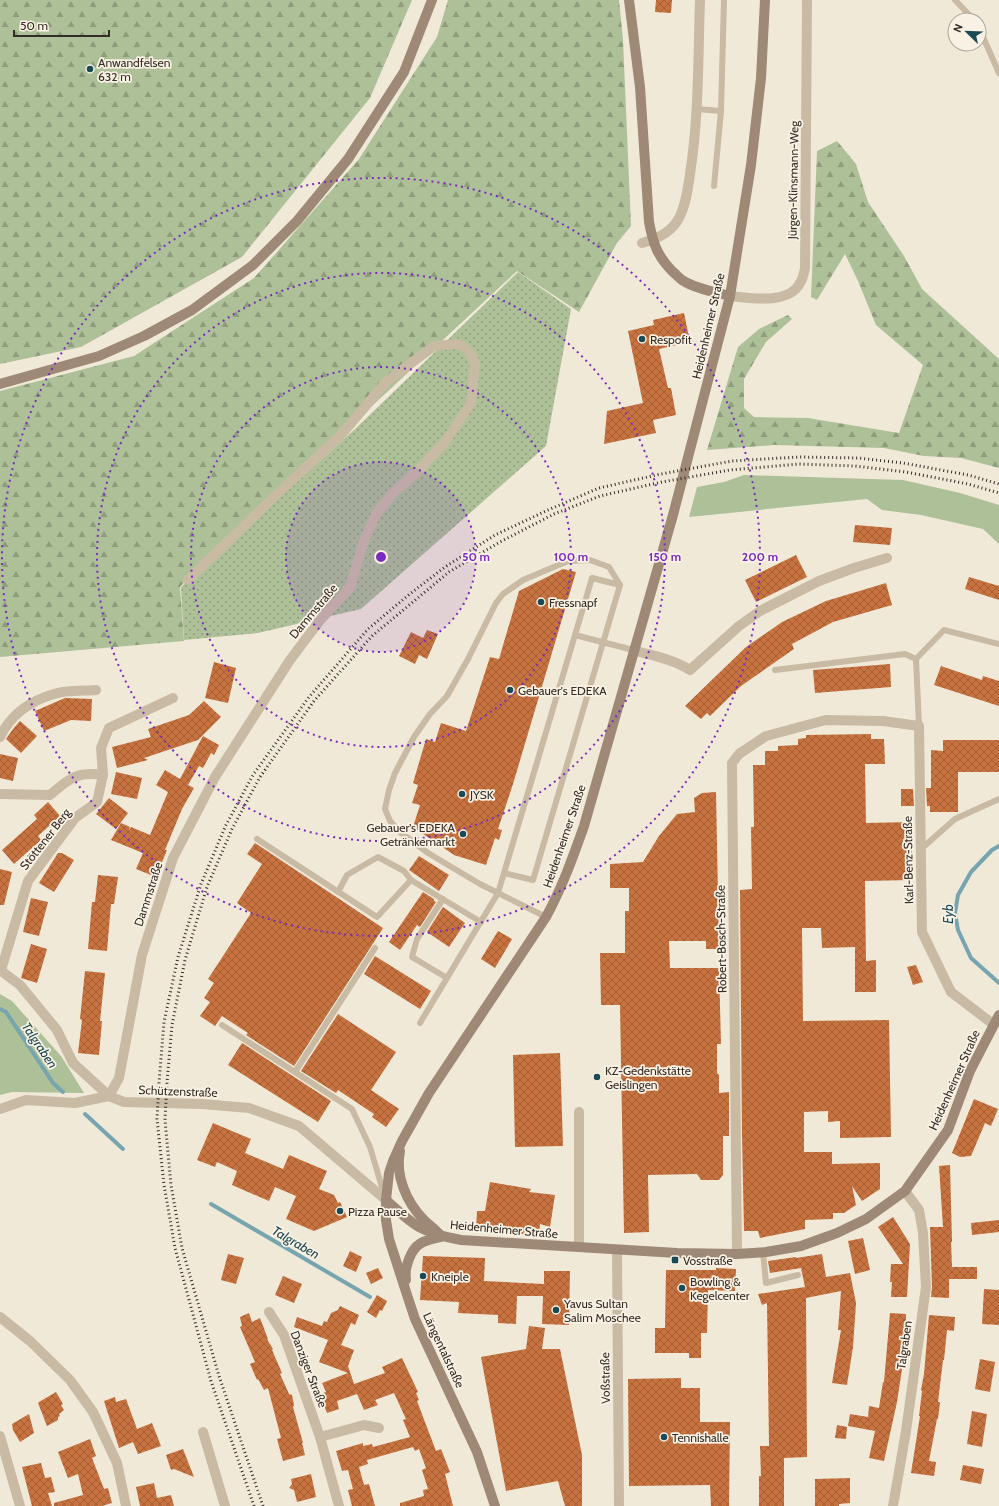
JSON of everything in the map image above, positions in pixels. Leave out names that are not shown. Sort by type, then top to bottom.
[{"type":"street","points":[[0,384],[99,356],[144,336],[192,310],[253,265],[297,221],[348,158],[404,72],[432,0]]},
{"type":"street","points":[[629,0],[640,87],[648,215],[647,241],[682,280],[699,287],[730,296]]},
{"type":"street","points":[[647,241],[669,231],[679,219],[687,194],[694,153],[697,109],[700,0]]},
{"type":"street","name":"Heidenheimer Straße","points":[[765,0],[761,78],[753,149],[730,296],[677,500],[584,826],[558,896],[546,917],[430,1093],[402,1141],[393,1161],[386,1200],[418,1227],[441,1236],[461,1240],[677,1253],[737,1254],[763,1252],[801,1246],[837,1233],[866,1219],[905,1191],[948,1130],[970,1071],[999,1015]]},
{"type":"street","name":"Jürgen-Klinsmann-Weg","points":[[730,296],[773,299],[787,296],[800,284],[805,268],[807,0]]},
{"type":"street","name":"Dammstraße","points":[[109,1096],[119,1078],[142,955],[173,858],[215,777],[290,660],[320,619],[350,588],[363,543],[376,514],[394,492],[417,472],[445,442],[471,403],[474,382],[474,363],[470,354],[464,347],[457,344],[434,346],[386,382],[341,435],[188,580]]},
{"type":"street","points":[[633,650],[670,661],[690,670],[740,626],[760,611],[819,581],[887,558]]},
{"type":"street","points":[[0,737],[6,724],[28,705],[54,694],[96,690]]},
{"type":"street","name":"Stöttener Berg","points":[[0,970],[28,882],[75,818],[97,802],[102,775],[101,748],[109,728],[173,698]]},
{"type":"street","name":"Robert-Bosch-Straße","points":[[737,1254],[732,763],[740,754],[766,736],[826,720],[883,721],[919,726]]},
{"type":"street","name":"Karl-Benz-Straße","points":[[919,726],[922,932],[951,992],[993,1024]]},
{"type":"street","points":[[0,794],[50,795],[70,778],[89,773],[102,775]]},
{"type":"street","name":"Schützenstraße","points":[[0,970],[20,985],[57,1030],[73,1063],[109,1096],[124,1102],[202,1104],[249,1108],[299,1126],[386,1200]]},
{"type":"street","points":[[0,1109],[26,1100],[75,1103],[109,1096]]},
{"type":"street","points":[[579,1112],[579,1247]]},
{"type":"street","points":[[402,1141],[398,1157],[401,1185],[414,1208],[441,1236],[422,1242],[413,1250],[405,1269],[409,1301]]},
{"type":"street","name":"Talgraben","points":[[893,1506],[906,1431],[926,1287],[923,1233],[919,1210],[905,1191]]},
{"type":"street","name":"Längentalstraße","points":[[386,1200],[386,1220],[389,1239],[415,1319],[477,1452],[495,1506]]},
{"type":"street","name":"Voßstraße","points":[[617,1250],[619,1506]]},
{"type":"street","name":"Danziger Straße","points":[[270,1312],[284,1335],[320,1437],[339,1506]]},
{"type":"street","points":[[0,1317],[30,1342],[70,1380],[93,1412],[117,1463],[126,1506]]},
{"type":"street","points":[[320,1437],[364,1425],[379,1428]]},
{"type":"street","points":[[203,1432],[225,1506]]},
{"type":"street","points":[[0,1436],[20,1506]]},
{"type":"lane","points":[[714,186],[720,111],[724,0]]},
{"type":"lane","points":[[955,0],[966,12]]},
{"type":"lane","points":[[987,46],[999,73]]},
{"type":"lane","points":[[697,109],[720,111]]},
{"type":"lane","points":[[504,873],[533,880],[620,585],[609,567],[590,560],[568,561],[523,580],[503,594],[496,603],[468,659],[447,696],[430,714],[414,737],[395,773],[389,790],[385,809],[390,821],[400,832],[428,853],[480,884],[546,917]]},
{"type":"lane","points":[[420,1022],[498,892],[592,578],[620,585]]},
{"type":"lane","points":[[919,726],[916,659],[944,630],[999,644]]},
{"type":"lane","points":[[575,636],[633,650]]},
{"type":"lane","points":[[775,670],[905,654],[916,659]]},
{"type":"lane","points":[[921,849],[955,818],[999,799]]},
{"type":"lane","points":[[256,839],[377,917],[411,880]]},
{"type":"lane","points":[[338,892],[347,875],[378,857],[404,871],[411,880],[481,922]]},
{"type":"lane","points":[[443,899],[417,939],[412,957],[447,978]]},
{"type":"lane","points":[[295,1072],[375,948]]},
{"type":"lane","points":[[222,1025],[352,1109],[370,1147],[386,1200]]},
{"type":"lane","points":[[763,1252],[766,1283],[798,1275]]},
{"type":"green space","points":[[0,0],[412,0],[370,98],[242,257],[81,347],[0,364]]},
{"type":"green space","points":[[448,0],[619,0],[623,40],[631,226],[617,243],[579,312],[517,271],[342,434],[224,540],[180,587],[184,641],[0,657],[0,391],[134,356],[254,278],[359,159],[437,37]]},
{"type":"green space","points":[[837,141],[856,164],[868,202],[904,256],[922,289],[999,359],[999,468],[961,458],[924,456],[884,448],[774,445],[707,450],[738,347],[759,329],[788,315],[792,319],[766,342],[744,379],[744,408],[754,417],[808,418],[899,433],[923,365],[876,325],[845,254],[817,300],[811,297],[817,151]]},
{"type":"green space","points":[[518,272],[571,309],[546,446],[361,609],[258,633],[184,640],[181,587],[354,430]]},
{"type":"green space","points":[[744,475],[903,480],[960,493],[999,505],[999,544],[983,529],[921,515],[882,510],[867,499],[689,517],[697,487],[724,482]]},
{"type":"green space","points":[[0,994],[12,1001],[61,1056],[84,1093],[12,1092],[0,1095]]},
{"type":"building","points":[[656,0],[672,0],[671,13],[655,12]]},
{"type":"building","points":[[684,313],[690,342],[659,349],[668,388],[671,388],[676,415],[653,420],[656,433],[604,444],[607,411],[643,403],[628,331],[654,325],[653,320]]},
{"type":"building","points":[[855,525],[892,528],[890,545],[853,542]]},
{"type":"building","points":[[796,555],[807,577],[756,602],[745,580]]},
{"type":"building","points":[[563,569],[576,572],[513,784],[498,829],[502,830],[499,840],[495,838],[486,865],[454,855],[413,827],[420,805],[412,803],[418,785],[413,783],[426,739],[435,742],[441,723],[466,731],[490,657],[499,659],[519,591]]},
{"type":"building","points":[[969,577],[999,586],[999,600],[965,589]]},
{"type":"building","points":[[886,583],[892,605],[833,622],[792,644],[794,649],[741,686],[710,716],[707,713],[701,719],[685,706],[746,647],[782,622],[826,601]]},
{"type":"building","points":[[427,630],[438,634],[427,659],[419,655],[415,664],[399,656],[411,632],[423,638]]},
{"type":"building","points":[[214,662],[236,668],[228,703],[205,698]]},
{"type":"building","points":[[890,664],[891,687],[815,693],[813,670]]},
{"type":"building","points":[[941,666],[982,680],[983,676],[999,681],[999,706],[934,685]]},
{"type":"building","points":[[65,698],[92,699],[91,721],[71,720],[44,731],[35,711]]},
{"type":"building","points":[[204,701],[221,717],[198,740],[144,758],[148,760],[117,768],[112,747],[151,737],[148,729],[189,715]]},
{"type":"building","points":[[20,721],[37,736],[21,753],[6,739]]},
{"type":"building","points":[[871,734],[871,739],[884,739],[885,764],[865,764],[866,823],[911,822],[912,880],[865,881],[866,961],[876,960],[876,992],[855,992],[855,947],[822,948],[821,928],[802,928],[803,1021],[889,1020],[891,1137],[840,1138],[840,1121],[828,1122],[828,1111],[804,1112],[804,1152],[832,1152],[832,1164],[880,1163],[880,1189],[862,1201],[852,1186],[856,1205],[844,1213],[833,1213],[833,1219],[805,1220],[805,1229],[760,1238],[758,1231],[744,1231],[742,1136],[740,890],[752,889],[751,827],[754,827],[753,765],[765,765],[765,751],[778,751],[778,746],[798,745],[798,739],[806,738],[806,735]]},
{"type":"building","points":[[203,736],[219,745],[214,755],[211,753],[203,768],[199,766],[188,785],[194,788],[182,809],[165,850],[167,850],[156,877],[136,869],[143,853],[111,840],[121,823],[130,827],[129,831],[131,827],[150,835],[168,792],[156,785],[165,770],[180,779]]},
{"type":"building","points":[[943,740],[999,740],[999,772],[958,772],[958,812],[930,812],[930,806],[927,806],[926,788],[931,788],[931,750],[943,751]]},
{"type":"building","points":[[0,754],[18,758],[13,781],[0,778]]},
{"type":"building","points":[[116,772],[142,778],[137,799],[111,794]]},
{"type":"building","points":[[901,789],[913,789],[914,806],[901,806]]},
{"type":"building","points":[[716,792],[719,949],[706,949],[706,941],[669,941],[670,968],[719,968],[721,1044],[717,1044],[717,1073],[719,1075],[719,1093],[729,1092],[729,1136],[723,1136],[723,1175],[719,1180],[701,1180],[697,1174],[648,1175],[649,1232],[624,1233],[620,1005],[601,1005],[600,953],[625,953],[625,911],[629,911],[629,888],[610,888],[610,864],[643,862],[659,836],[677,814],[695,812],[694,798],[702,793]]},
{"type":"building","points":[[109,798],[128,813],[116,829],[96,814]]},
{"type":"building","points":[[48,802],[60,816],[38,836],[41,840],[14,864],[2,850],[37,819],[34,815]]},
{"type":"building","points":[[255,843],[383,928],[294,1066],[246,1035],[248,1033],[222,1016],[215,1026],[200,1016],[210,1002],[204,998],[214,983],[208,979],[251,913],[237,903],[262,864],[247,854]]},
{"type":"building","points":[[58,853],[62,853],[74,860],[54,892],[39,883]]},
{"type":"building","points":[[419,856],[449,875],[439,891],[409,870]]},
{"type":"building","points":[[0,869],[12,872],[4,905],[0,905]]},
{"type":"building","points":[[98,875],[118,877],[114,904],[111,904],[107,951],[88,949],[92,902],[95,902]]},
{"type":"building","points":[[423,892],[436,902],[420,927],[417,925],[400,950],[389,942]]},
{"type":"building","points":[[31,898],[48,902],[39,936],[23,932]]},
{"type":"building","points":[[443,907],[465,923],[449,947],[427,932]]},
{"type":"building","points":[[498,931],[512,939],[495,968],[481,959]]},
{"type":"building","points":[[31,944],[47,949],[37,983],[21,978]]},
{"type":"building","points":[[375,956],[431,991],[420,1009],[364,974]]},
{"type":"building","points":[[916,965],[923,982],[913,985],[907,967]]},
{"type":"building","points":[[85,971],[105,973],[100,1021],[102,1021],[99,1055],[78,1053]]},
{"type":"building","points":[[338,1014],[396,1052],[371,1090],[399,1109],[386,1127],[372,1117],[374,1114],[338,1090],[336,1093],[301,1071]]},
{"type":"building","points":[[242,1043],[331,1101],[318,1122],[228,1065]]},
{"type":"building","points":[[560,1053],[563,1146],[515,1147],[513,1055]]},
{"type":"building","points":[[974,1099],[998,1109],[991,1126],[985,1123],[971,1156],[960,1157],[952,1153]]},
{"type":"building","points":[[213,1123],[251,1139],[245,1153],[283,1169],[289,1155],[327,1171],[319,1189],[334,1195],[338,1203],[340,1202],[347,1217],[314,1231],[286,1219],[296,1196],[275,1187],[269,1201],[232,1185],[237,1171],[217,1162],[215,1167],[197,1160]]},
{"type":"building","points":[[950,1165],[952,1267],[977,1267],[977,1279],[949,1279],[949,1298],[931,1297],[930,1227],[943,1227],[939,1166]]},
{"type":"building","points":[[490,1182],[531,1189],[529,1192],[555,1195],[550,1227],[540,1224],[539,1235],[476,1231],[477,1211],[485,1211]]},
{"type":"building","points":[[893,1217],[910,1244],[907,1297],[891,1297],[891,1264],[903,1264],[878,1227]]},
{"type":"building","points":[[999,1220],[999,1232],[972,1235],[971,1223]]},
{"type":"building","points":[[863,1238],[870,1270],[855,1274],[848,1241]]},
{"type":"building","points":[[350,1251],[362,1257],[356,1272],[343,1266]]},
{"type":"building","points":[[228,1254],[244,1258],[236,1284],[221,1280]]},
{"type":"building","points":[[822,1254],[826,1277],[850,1273],[856,1303],[853,1347],[847,1385],[832,1383],[841,1330],[838,1330],[841,1291],[806,1298],[807,1457],[784,1458],[784,1506],[759,1506],[759,1476],[761,1476],[760,1446],[769,1446],[767,1303],[762,1305],[758,1294],[805,1287],[801,1268],[770,1273],[768,1261]]},
{"type":"building","points":[[423,1256],[485,1258],[484,1281],[544,1284],[544,1271],[570,1271],[569,1325],[542,1324],[543,1296],[517,1296],[516,1324],[498,1323],[498,1315],[458,1313],[459,1302],[420,1300]]},
{"type":"building","points":[[378,1268],[383,1278],[371,1284],[366,1273]]},
{"type":"building","points":[[716,1268],[736,1269],[735,1291],[708,1290],[707,1333],[701,1333],[701,1358],[689,1358],[689,1353],[655,1353],[655,1328],[665,1328],[666,1270],[716,1270]]},
{"type":"building","points":[[283,1276],[302,1284],[294,1303],[275,1295]]},
{"type":"building","points":[[984,1289],[999,1290],[999,1325],[982,1324]]},
{"type":"building","points":[[377,1295],[387,1301],[382,1311],[380,1310],[376,1318],[367,1312]]},
{"type":"building","points":[[340,1306],[359,1315],[355,1325],[351,1323],[341,1345],[354,1350],[348,1366],[354,1384],[385,1373],[382,1367],[402,1358],[418,1392],[416,1393],[419,1400],[417,1401],[436,1451],[441,1449],[450,1472],[445,1474],[453,1506],[400,1506],[400,1503],[424,1496],[423,1490],[428,1489],[422,1470],[426,1468],[419,1449],[415,1451],[413,1447],[367,1460],[368,1464],[359,1467],[364,1485],[369,1484],[375,1506],[352,1506],[348,1490],[353,1489],[348,1470],[342,1471],[336,1451],[363,1443],[363,1446],[372,1444],[373,1447],[410,1437],[403,1420],[406,1419],[394,1393],[375,1400],[378,1405],[364,1410],[357,1394],[337,1401],[339,1409],[327,1413],[321,1398],[324,1397],[323,1393],[326,1392],[322,1383],[348,1373],[319,1362],[328,1340],[294,1327],[297,1317],[322,1326],[324,1321],[327,1322],[331,1313],[338,1310]]},
{"type":"building","points":[[249,1313],[252,1322],[260,1318],[267,1339],[273,1349],[272,1350],[282,1373],[280,1374],[289,1394],[292,1395],[293,1407],[305,1455],[283,1461],[277,1439],[281,1438],[268,1388],[264,1390],[258,1379],[257,1380],[250,1364],[255,1362],[240,1327],[242,1326],[240,1317]]},
{"type":"building","points":[[890,1313],[906,1314],[906,1325],[897,1402],[884,1461],[869,1458],[875,1431],[848,1426],[850,1414],[868,1417],[869,1406],[879,1408],[884,1382]]},
{"type":"building","points":[[929,1315],[955,1317],[954,1331],[947,1330],[938,1402],[940,1402],[938,1419],[929,1461],[936,1462],[934,1476],[911,1473],[920,1416],[921,1390],[924,1374]]},
{"type":"building","points":[[529,1326],[545,1328],[542,1349],[560,1349],[582,1455],[582,1506],[565,1506],[558,1481],[506,1491],[481,1357],[526,1349]]},
{"type":"building","points":[[980,1359],[995,1362],[990,1392],[975,1389]]},
{"type":"building","name":"Tennishalle","points":[[681,1378],[681,1388],[700,1388],[700,1422],[730,1422],[729,1506],[711,1506],[710,1485],[629,1486],[628,1379]]},
{"type":"building","points":[[56,1392],[63,1404],[61,1405],[64,1410],[59,1414],[60,1416],[58,1417],[58,1420],[47,1426],[38,1403]]},
{"type":"building","points":[[115,1397],[116,1402],[126,1399],[137,1429],[152,1423],[161,1446],[138,1454],[133,1442],[119,1448],[104,1401]]},
{"type":"building","points":[[972,1411],[987,1414],[982,1447],[967,1444]]},
{"type":"building","points":[[29,1414],[34,1433],[20,1442],[13,1430],[12,1424]]},
{"type":"building","points":[[837,1425],[847,1427],[846,1439],[835,1438]]},
{"type":"building","points":[[90,1439],[96,1456],[92,1458],[104,1489],[108,1488],[112,1503],[102,1506],[54,1506],[54,1503],[83,1495],[78,1474],[68,1478],[58,1452]]},
{"type":"building","points":[[183,1449],[194,1477],[174,1469],[171,1470],[166,1455]]},
{"type":"building","points":[[41,1463],[45,1478],[51,1477],[55,1492],[48,1493],[52,1506],[32,1506],[22,1467]]},
{"type":"building","points":[[963,1465],[984,1469],[981,1484],[960,1480]]},
{"type":"building","points":[[311,1474],[316,1497],[297,1502],[294,1490],[289,1488],[292,1484],[291,1479]]},
{"type":"building","points":[[850,1478],[850,1503],[839,1504],[839,1506],[815,1506],[815,1479]]},
{"type":"building","points":[[154,1483],[157,1498],[171,1495],[174,1506],[140,1506],[136,1487]]},
{"type":"waterway","name":"Eyb","points":[[999,846],[992,850],[971,872],[958,895],[955,913],[958,930],[971,958],[999,983]]},
{"type":"waterway","name":"Talgraben","points":[[0,1009],[6,1012],[53,1083],[63,1092]]},
{"type":"waterway","name":"Talgraben","points":[[85,1114],[123,1149]]},
{"type":"waterway","name":"Talgraben","points":[[211,1204],[370,1297]]},
{"type":"railway","points":[[254,1506],[211,1381],[175,1248],[164,1185],[157,1119],[159,1083],[164,1022],[178,957],[201,884],[226,825],[253,775],[309,697],[368,629],[445,567],[495,535],[599,488],[661,474],[732,461],[799,457],[858,458],[903,463],[968,475],[999,484]]},
{"type":"railway","points":[[263,1506],[219,1376],[182,1248],[171,1185],[165,1120],[167,1082],[172,1025],[185,960],[207,887],[232,829],[260,777],[314,701],[372,636],[449,572],[500,542],[554,514],[600,496],[662,482],[730,470],[799,464],[855,466],[906,472],[968,484],[999,493]]},
{"type":"place","name":"Anwandfelsen 632 m","points":[[90,69]]},
{"type":"place","name":"Respofit","points":[[642,339]]},
{"type":"place","name":"Fressnapf","points":[[541,602]]},
{"type":"place","name":"Gebauer's EDEKA","points":[[510,690]]},
{"type":"place","name":"JYSK","points":[[462,794]]},
{"type":"place","name":"Gebauer's EDEKA Getränkemarkt","points":[[463,834]]},
{"type":"place","name":"KZ-Gedenkstätte Geislingen","points":[[597,1077]]},
{"type":"place","name":"Pizza Pause","points":[[340,1211]]},
{"type":"place","name":"Vosstraße","points":[[675,1260]]},
{"type":"place","name":"Kneiple","points":[[423,1276]]},
{"type":"place","name":"Bowling & Kegelcenter","points":[[682,1288]]},
{"type":"place","name":"Yavus Sultan Salim Moschee","points":[[556,1310]]},
{"type":"place","name":"Tennishalle","points":[[664,1437]]}]
